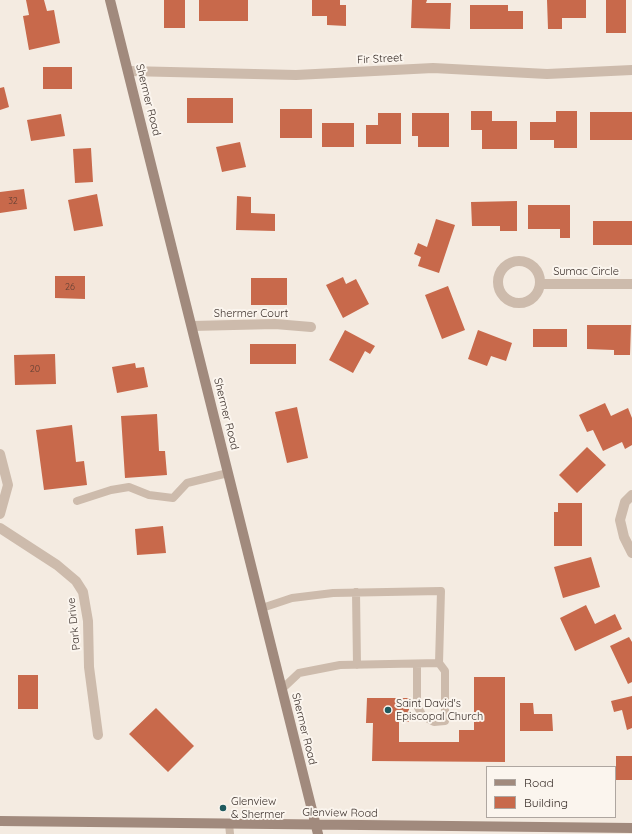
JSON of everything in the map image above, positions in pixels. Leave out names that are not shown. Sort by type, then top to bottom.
[{"type":"main road","name":"Shermer Road","points":[[110,0],[317,829]]},
{"type":"main road","name":"Glenview Road","points":[[0,821],[229,824],[317,829],[374,830],[568,831],[632,828]]},
{"type":"street","name":"Fir Street","points":[[128,71],[296,75],[433,68],[547,74],[632,70]]},
{"type":"street","name":"Sumac Circle","points":[[517,260],[522,260],[528,262],[536,268],[541,278],[541,284],[539,290],[528,302],[511,302],[499,290],[499,273],[506,264],[517,260]]},
{"type":"street","name":"Sumac Circle","points":[[541,284],[632,284]]},
{"type":"street","name":"Shermer Court","points":[[192,326],[275,324],[311,327]]},
{"type":"street","points":[[0,454],[8,485],[0,514]]},
{"type":"street","points":[[632,495],[625,502],[620,520],[624,537],[632,553]]},
{"type":"street","name":"Park Drive","points":[[0,528],[57,565],[76,581],[83,592],[88,621],[89,666],[98,736]]},
{"type":"lane","points":[[77,501],[111,490],[129,487],[149,495],[174,498],[187,482],[228,474]]},
{"type":"lane","points":[[262,608],[292,598],[333,592],[441,591],[439,663],[445,671],[445,721],[434,722],[423,716],[417,706],[417,664]]},
{"type":"lane","points":[[356,592],[357,665]]},
{"type":"lane","points":[[282,689],[299,673],[340,665],[439,663]]},
{"type":"lane","points":[[229,824],[230,834]]},
{"type":"building","points":[[26,0],[44,0],[47,11],[54,10],[60,43],[29,50],[23,16],[29,15]]},
{"type":"building","points":[[164,0],[185,0],[185,28],[164,28]]},
{"type":"building","points":[[199,0],[248,0],[248,21],[199,21]]},
{"type":"building","points":[[312,0],[340,0],[340,5],[346,5],[346,26],[327,25],[327,16],[312,16]]},
{"type":"building","points":[[412,0],[427,0],[426,3],[451,3],[450,29],[411,28]]},
{"type":"building","points":[[547,0],[586,0],[586,18],[562,18],[562,29],[548,29]]},
{"type":"building","points":[[606,0],[626,0],[626,33],[606,33]]},
{"type":"building","points":[[470,5],[508,5],[508,11],[523,11],[523,29],[470,29]]},
{"type":"building","points":[[43,67],[72,67],[72,89],[43,89]]},
{"type":"building","points":[[4,87],[9,107],[0,110],[0,88]]},
{"type":"building","points":[[187,98],[233,98],[233,123],[187,123]]},
{"type":"building","points":[[280,109],[312,109],[312,138],[280,138]]},
{"type":"building","points":[[471,111],[492,111],[492,121],[517,121],[517,149],[482,149],[482,130],[471,130]]},
{"type":"building","points":[[556,111],[577,111],[577,148],[554,148],[554,140],[530,140],[530,122],[556,122]]},
{"type":"building","points":[[590,112],[632,112],[632,140],[590,140]]},
{"type":"building","points":[[378,113],[401,113],[401,144],[366,144],[366,125],[378,125]]},
{"type":"building","points":[[412,113],[449,113],[449,147],[418,147],[418,136],[412,136]]},
{"type":"building","points":[[61,114],[65,136],[31,141],[27,120]]},
{"type":"building","points":[[322,123],[354,123],[354,147],[322,147]]},
{"type":"building","points":[[240,142],[246,167],[222,172],[216,147]]},
{"type":"building","points":[[91,148],[93,182],[75,183],[73,149]]},
{"type":"building","points":[[24,189],[27,209],[0,213],[0,192]]},
{"type":"building","points":[[97,194],[103,226],[74,231],[68,200]]},
{"type":"building","points":[[237,196],[251,197],[251,213],[275,214],[275,231],[236,230]]},
{"type":"building","points":[[517,201],[517,231],[500,231],[500,226],[472,226],[471,202]]},
{"type":"building","points":[[528,205],[570,205],[570,238],[560,238],[560,229],[528,229]]},
{"type":"building","points":[[436,219],[455,225],[439,273],[418,266],[421,257],[414,254],[418,243],[427,247]]},
{"type":"building","points":[[593,221],[632,221],[632,245],[593,245]]},
{"type":"building","points":[[55,276],[85,276],[85,299],[55,298]]},
{"type":"building","points":[[343,277],[346,284],[356,279],[369,304],[343,318],[326,285]]},
{"type":"building","points":[[251,278],[287,278],[287,305],[251,305]]},
{"type":"building","points":[[448,286],[465,330],[442,339],[425,295]]},
{"type":"building","points":[[587,325],[631,325],[630,355],[614,355],[614,350],[587,349]]},
{"type":"building","points":[[533,329],[567,329],[567,347],[533,347]]},
{"type":"building","points":[[345,330],[375,346],[370,354],[365,351],[353,373],[329,360]]},
{"type":"building","points":[[478,330],[512,343],[506,361],[491,356],[487,366],[468,359]]},
{"type":"building","points":[[250,344],[296,344],[296,364],[250,364]]},
{"type":"building","points":[[55,354],[56,384],[15,385],[14,355]]},
{"type":"building","points":[[135,363],[136,368],[144,367],[148,387],[117,393],[112,367]]},
{"type":"building","points":[[605,403],[611,416],[628,408],[632,418],[632,445],[625,449],[622,442],[603,451],[593,430],[587,432],[579,415]]},
{"type":"building","points":[[297,407],[308,458],[287,463],[275,412]]},
{"type":"building","points":[[157,414],[159,451],[165,451],[167,475],[125,478],[121,416]]},
{"type":"building","points":[[72,425],[76,462],[84,461],[87,485],[44,490],[36,430]]},
{"type":"building","points":[[587,447],[606,465],[577,493],[559,475]]},
{"type":"building","points":[[558,503],[582,503],[582,546],[554,546],[554,512],[558,512]]},
{"type":"building","points":[[163,526],[166,553],[137,555],[135,529]]},
{"type":"building","points":[[591,557],[600,587],[563,598],[554,567]]},
{"type":"building","points":[[586,605],[595,624],[615,614],[622,629],[575,651],[560,618]]},
{"type":"building","points":[[629,637],[632,642],[632,682],[628,684],[610,646]]},
{"type":"building","points":[[18,675],[38,675],[38,709],[18,709]]},
{"type":"building","name":"Saint David's Episcopal Church","points":[[474,677],[505,677],[505,762],[372,761],[373,723],[366,723],[367,698],[409,698],[409,722],[399,722],[399,742],[459,742],[459,730],[474,730]]},
{"type":"building","points":[[632,696],[632,728],[627,730],[622,710],[614,712],[611,701]]},
{"type":"building","points":[[520,703],[533,703],[534,714],[552,714],[553,731],[520,731]]},
{"type":"building","points":[[156,708],[194,746],[168,772],[129,734]]},
{"type":"building","points":[[616,756],[632,756],[632,780],[616,780]]},
{"type":"place","name":"Saint David's Episcopal Church","points":[[388,710]]},
{"type":"place","name":"Glenview & Shermer","points":[[223,808]]}]
